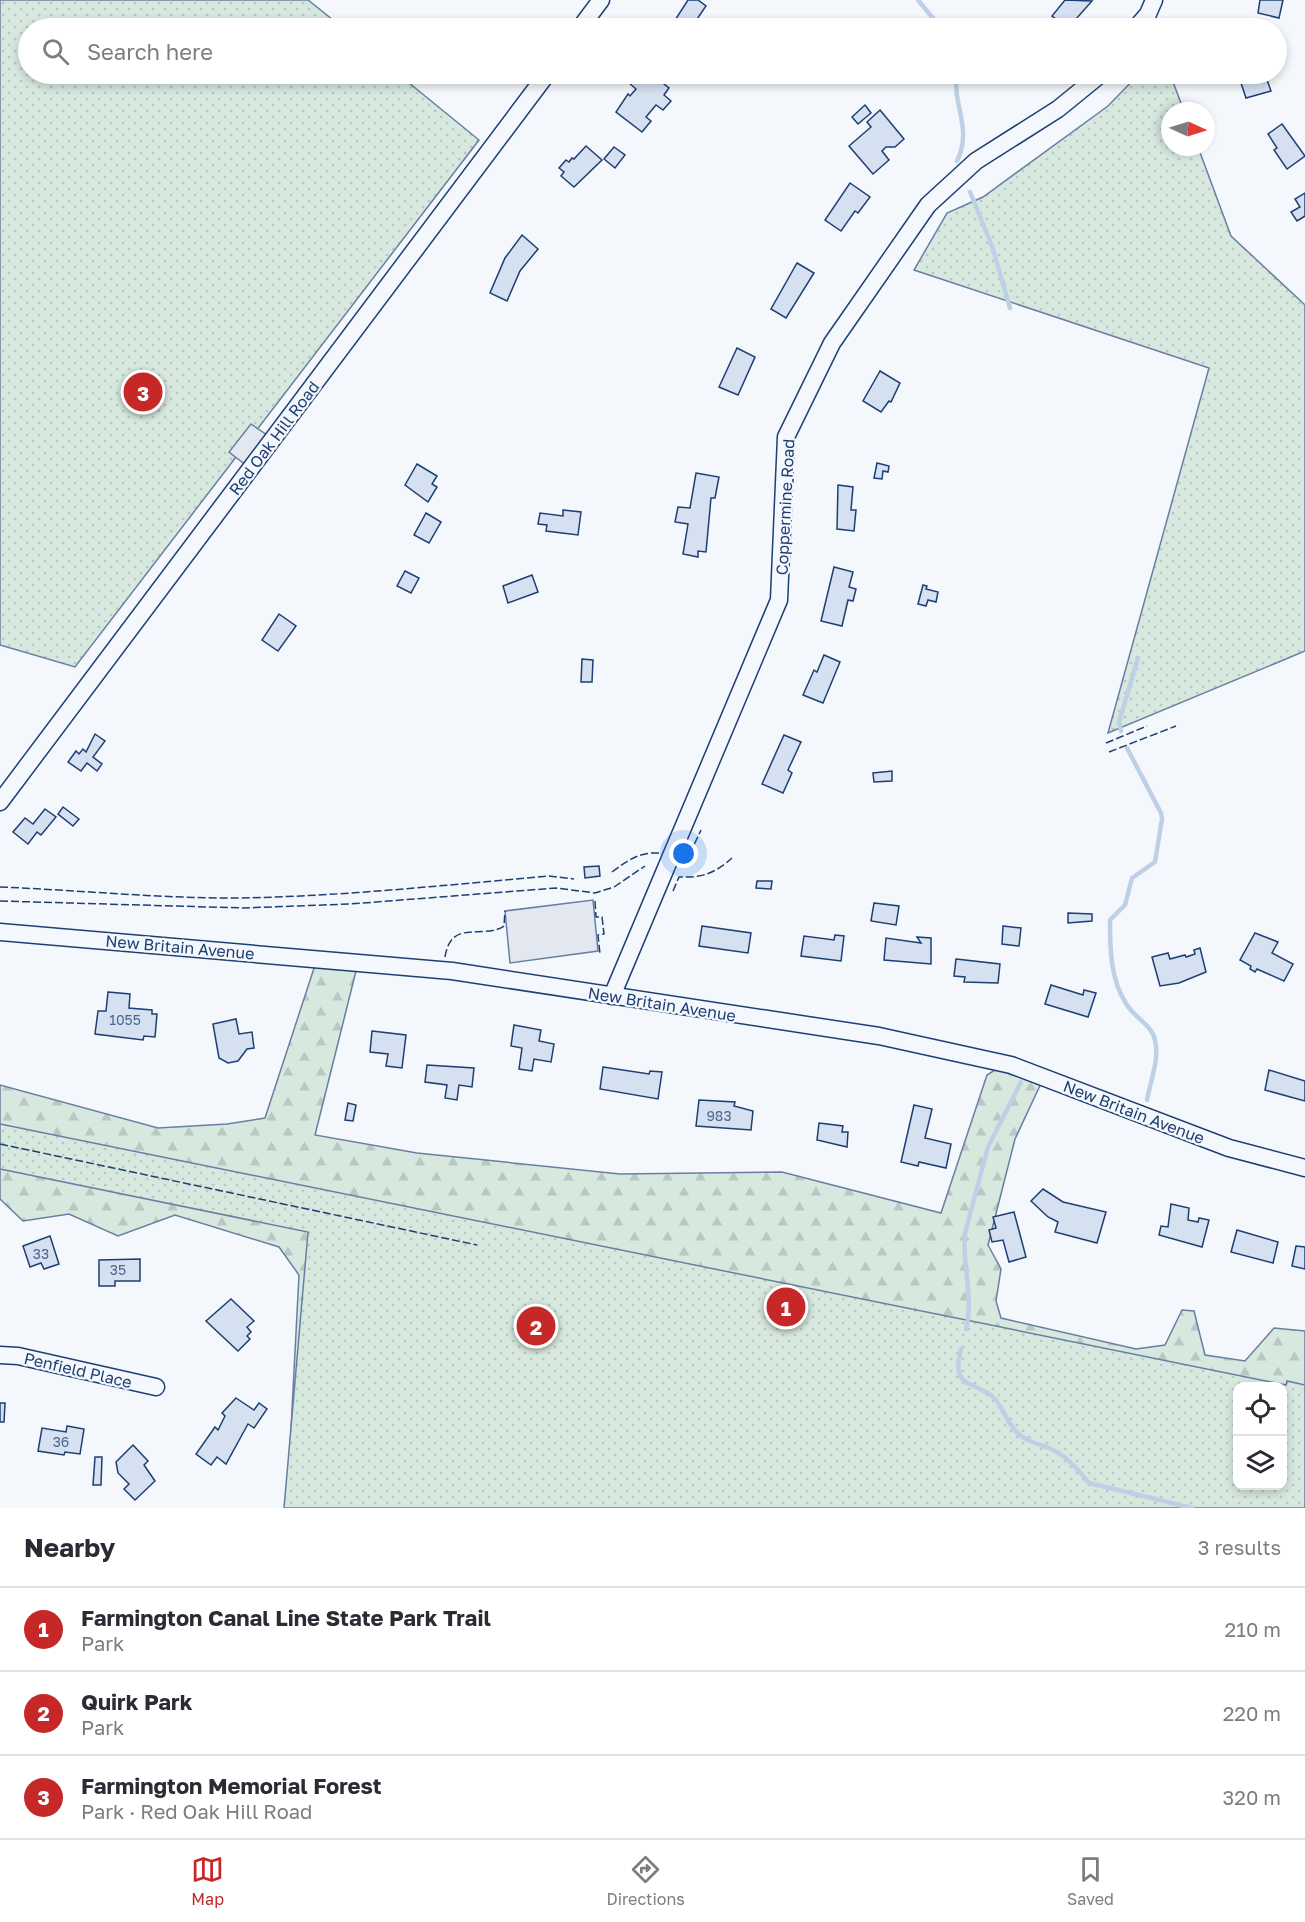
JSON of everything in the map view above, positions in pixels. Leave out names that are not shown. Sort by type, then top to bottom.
[{"type":"street","points":[[588,18],[601,0]]},
{"type":"street","points":[[1145,18],[1154,0]]},
{"type":"street","name":"Red Oak Hill Road","points":[[0,802],[539,84]]},
{"type":"street","name":"Coppermine Road","points":[[612,996],[779,600],[786,437],[832,343],[928,205],[976,161],[1058,109],[1089,84]]},
{"type":"street","name":"New Britain Avenue","points":[[0,932],[452,971],[879,1036],[1011,1065],[1229,1148],[1305,1168]]},
{"type":"street","name":"Penfield Place","points":[[0,1355],[18,1356],[156,1387]]},
{"type":"green space","points":[[0,0],[308,0],[330,18],[18,18],[18,84],[410,84],[479,140],[75,667],[0,645]]},
{"type":"green space","points":[[1129,84],[1174,84],[1181,102],[1161,102],[1161,156],[1201,156],[1231,236],[1305,305],[1305,651],[1108,733],[1209,368],[914,270],[947,213],[983,197],[1108,106]]},
{"type":"green space","points":[[317,959],[358,963],[315,1135],[417,1153],[620,1174],[782,1172],[941,1213],[987,1075],[1006,1063],[1044,1077],[1015,1139],[988,1245],[1001,1269],[996,1301],[1001,1318],[1136,1349],[1165,1345],[1182,1310],[1194,1311],[1205,1355],[1245,1361],[1274,1328],[1305,1331],[1305,1508],[287,1506],[299,1275],[279,1247],[175,1215],[118,1236],[69,1214],[23,1221],[0,1199],[0,1085],[158,1128],[227,1124],[265,1118]]},
{"type":"green space","points":[[0,1124],[1271,1382],[1233,1382],[1233,1490],[1287,1490],[1287,1382],[1287,1381],[1305,1385],[1305,1508],[284,1508],[308,1232],[0,1169]]},
{"type":"shaded area","points":[[251,424],[273,439],[251,469],[229,452]]},
{"type":"shaded area","points":[[593,900],[598,951],[510,963],[505,911]]},
{"type":"building","points":[[688,0],[698,0],[706,6],[698,18],[676,18]]},
{"type":"building","points":[[1065,0],[1092,1],[1077,18],[1052,16]]},
{"type":"building","points":[[1260,0],[1283,0],[1279,18],[1258,13]]},
{"type":"building","points":[[630,84],[664,84],[669,88],[664,95],[671,101],[663,110],[656,105],[646,117],[651,121],[642,132],[616,112],[628,94],[630,96],[636,89]]},
{"type":"building","points":[[1241,84],[1269,84],[1271,91],[1246,98]]},
{"type":"building","points":[[865,105],[871,113],[858,124],[852,117]]},
{"type":"building","points":[[880,110],[904,139],[895,147],[886,147],[882,151],[889,160],[873,174],[849,146],[871,127],[867,122]]},
{"type":"building","points":[[1282,124],[1305,156],[1287,169],[1274,150],[1277,148],[1268,134]]},
{"type":"building","points":[[586,146],[602,160],[574,187],[561,176],[564,172],[559,168],[566,160],[569,162],[572,158],[574,159]]},
{"type":"building","points":[[614,147],[625,155],[615,168],[604,159]]},
{"type":"building","points":[[850,183],[870,197],[858,213],[855,211],[841,231],[825,220]]},
{"type":"building","points":[[1305,193],[1305,216],[1297,221],[1291,212],[1300,207],[1295,199]]},
{"type":"building","points":[[522,235],[538,249],[520,271],[507,301],[490,293],[505,258]]},
{"type":"building","points":[[797,263],[814,273],[786,318],[771,309]]},
{"type":"building","points":[[737,348],[755,357],[738,395],[719,387]]},
{"type":"building","points":[[880,371],[900,383],[891,402],[889,401],[881,412],[863,401]]},
{"type":"building","points":[[877,463],[889,466],[888,472],[883,471],[882,479],[874,478]]},
{"type":"building","points":[[417,464],[437,476],[432,484],[437,487],[428,502],[405,485]]},
{"type":"building","points":[[696,473],[719,477],[715,498],[711,498],[706,552],[698,551],[698,557],[683,554],[688,524],[675,522],[678,507],[690,508]]},
{"type":"building","points":[[838,485],[853,487],[851,510],[856,510],[854,531],[837,529]]},
{"type":"building","points":[[563,510],[581,512],[578,535],[546,531],[547,525],[538,524],[540,513],[563,516]]},
{"type":"building","points":[[426,513],[441,522],[429,543],[414,535]]},
{"type":"building","points":[[834,567],[853,572],[849,587],[856,589],[853,601],[848,600],[842,626],[821,621]]},
{"type":"building","points":[[405,571],[419,578],[411,593],[397,586]]},
{"type":"building","points":[[532,575],[538,592],[508,603],[503,586]]},
{"type":"building","points":[[923,585],[927,586],[926,589],[938,592],[936,602],[928,600],[926,606],[918,604]]},
{"type":"building","points":[[279,614],[296,626],[278,651],[262,640]]},
{"type":"building","points":[[824,655],[840,662],[823,703],[803,695],[814,670],[817,672]]},
{"type":"building","points":[[582,659],[593,660],[592,682],[581,682]]},
{"type":"building","points":[[95,734],[105,741],[93,757],[102,764],[97,771],[87,763],[81,771],[68,762],[76,751],[79,754],[83,749],[86,752]]},
{"type":"building","points":[[784,735],[801,742],[788,770],[792,773],[783,793],[762,784]]},
{"type":"building","points":[[892,771],[892,781],[874,782],[873,773]]},
{"type":"building","points":[[63,807],[79,819],[73,826],[58,814]]},
{"type":"building","points":[[45,809],[56,817],[41,835],[37,832],[28,844],[13,832],[25,818],[33,824]]},
{"type":"building","points":[[599,866],[600,876],[585,878],[584,867]]},
{"type":"building","points":[[757,881],[772,881],[771,889],[756,888]]},
{"type":"building","points":[[874,903],[899,906],[896,925],[871,921]]},
{"type":"building","points":[[1068,913],[1092,914],[1092,921],[1068,923]]},
{"type":"building","points":[[702,926],[751,933],[748,953],[699,946]]},
{"type":"building","points":[[1003,926],[1021,928],[1019,946],[1002,944]]},
{"type":"building","points":[[1255,933],[1278,942],[1272,953],[1293,964],[1284,981],[1257,969],[1255,972],[1250,969],[1251,966],[1240,960]]},
{"type":"building","points":[[835,935],[844,936],[841,961],[801,956],[804,936],[834,940]]},
{"type":"building","points":[[917,937],[931,938],[931,964],[884,960],[886,938],[921,943]]},
{"type":"building","points":[[1200,948],[1206,972],[1179,983],[1160,986],[1152,957],[1168,953],[1170,959],[1185,955],[1186,957],[1195,954],[1194,950]]},
{"type":"building","points":[[956,959],[1000,964],[998,983],[964,982],[965,977],[954,976]]},
{"type":"building","points":[[1051,985],[1083,995],[1084,990],[1096,993],[1088,1017],[1045,1004]]},
{"type":"building","points":[[108,992],[130,994],[129,1008],[152,1010],[152,1014],[157,1014],[155,1037],[144,1036],[143,1040],[95,1034],[98,1011],[106,1011]]},
{"type":"building","points":[[236,1019],[239,1034],[252,1032],[254,1048],[247,1049],[238,1061],[228,1063],[219,1058],[213,1024]]},
{"type":"building","points":[[514,1025],[541,1030],[539,1041],[554,1044],[551,1062],[534,1059],[532,1071],[519,1069],[522,1048],[511,1046]]},
{"type":"building","points":[[372,1031],[406,1035],[402,1068],[386,1066],[388,1054],[370,1052]]},
{"type":"building","points":[[427,1065],[474,1068],[472,1087],[459,1085],[457,1100],[445,1098],[447,1085],[425,1082]]},
{"type":"building","points":[[603,1067],[649,1074],[650,1071],[662,1072],[658,1099],[600,1089]]},
{"type":"building","points":[[1269,1070],[1305,1081],[1305,1101],[1265,1090]]},
{"type":"building","points":[[699,1100],[735,1102],[734,1106],[753,1111],[751,1130],[696,1126]]},
{"type":"building","points":[[348,1103],[356,1105],[353,1121],[345,1120]]},
{"type":"building","points":[[914,1105],[932,1109],[925,1138],[951,1144],[946,1168],[919,1162],[918,1166],[901,1162]]},
{"type":"building","points":[[819,1123],[843,1126],[842,1132],[848,1132],[847,1147],[817,1140]]},
{"type":"building","points":[[1043,1189],[1063,1202],[1106,1212],[1097,1243],[1055,1232],[1058,1222],[1048,1217],[1031,1201]]},
{"type":"building","points":[[1171,1204],[1189,1208],[1188,1220],[1198,1222],[1199,1218],[1209,1220],[1202,1247],[1159,1235],[1161,1226],[1168,1227]]},
{"type":"building","points":[[1014,1212],[1026,1257],[1009,1262],[1003,1240],[992,1242],[989,1230],[996,1228],[993,1217]]},
{"type":"building","points":[[1237,1230],[1278,1242],[1273,1263],[1231,1252]]},
{"type":"building","points":[[50,1236],[59,1264],[44,1269],[41,1263],[30,1267],[23,1246]]},
{"type":"building","points":[[1296,1246],[1305,1247],[1305,1269],[1292,1266]]},
{"type":"building","points":[[140,1259],[140,1281],[115,1281],[115,1286],[99,1286],[99,1260]]},
{"type":"building","points":[[231,1299],[254,1321],[247,1327],[251,1332],[247,1336],[250,1339],[238,1351],[206,1321]]},
{"type":"building","points":[[236,1398],[254,1410],[259,1403],[267,1409],[254,1428],[248,1424],[226,1464],[217,1457],[211,1465],[196,1454],[215,1427],[218,1430],[225,1416],[222,1413]]},
{"type":"building","points":[[0,1403],[5,1403],[4,1422],[0,1422]]},
{"type":"building","points":[[67,1426],[84,1429],[80,1454],[65,1452],[64,1455],[38,1451],[42,1428],[66,1432]]},
{"type":"building","points":[[133,1445],[148,1461],[144,1465],[155,1481],[135,1500],[124,1489],[129,1484],[118,1473],[116,1462]]},
{"type":"building","points":[[95,1457],[102,1457],[101,1485],[93,1485]]},
{"type":"waterway","points":[[918,0],[933,18]]},
{"type":"waterway","points":[[956,84],[963,127],[963,138],[957,161]]},
{"type":"waterway","points":[[970,192],[992,246],[1010,308]]},
{"type":"waterway","points":[[1121,731],[1119,722],[1138,658]]},
{"type":"waterway","points":[[1127,748],[1162,819],[1155,862],[1132,878],[1125,905],[1110,920],[1111,953],[1117,985],[1127,1005],[1147,1026],[1155,1040],[1155,1062],[1147,1100]]},
{"type":"waterway","points":[[966,1329],[969,1305],[965,1233],[988,1147],[1021,1082]]},
{"type":"waterway","points":[[961,1349],[958,1369],[963,1380],[995,1398],[1016,1432],[1062,1455],[1089,1483],[1192,1508]]},
{"type":"fence","points":[[1106,743],[1147,726]]},
{"type":"fence","points":[[1109,752],[1176,726]]},
{"type":"fence","points":[[685,864],[701,830]]},
{"type":"fence","points":[[612,872],[634,858],[659,853]]},
{"type":"fence","points":[[673,891],[679,877],[695,877],[708,873],[732,858]]},
{"type":"fence","points":[[0,901],[244,908],[350,904],[556,888],[595,893],[614,887],[645,866]]},
{"type":"fence","points":[[0,887],[232,898],[351,893],[549,876],[574,879]]},
{"type":"fence","points":[[595,901],[596,917],[602,917],[604,934],[598,935],[600,954]]},
{"type":"fence","points":[[445,957],[448,945],[461,934],[496,930],[504,926],[505,911]]},
{"type":"fence","points":[[0,1144],[477,1245]]},
{"type":"place","name":"Farmington Memorial Forest","points":[[143,392]]},
{"type":"place","name":"Farmington Canal Line State Park Trail","points":[[786,1307]]},
{"type":"place","name":"Quirk Park","points":[[536,1326]]}]
